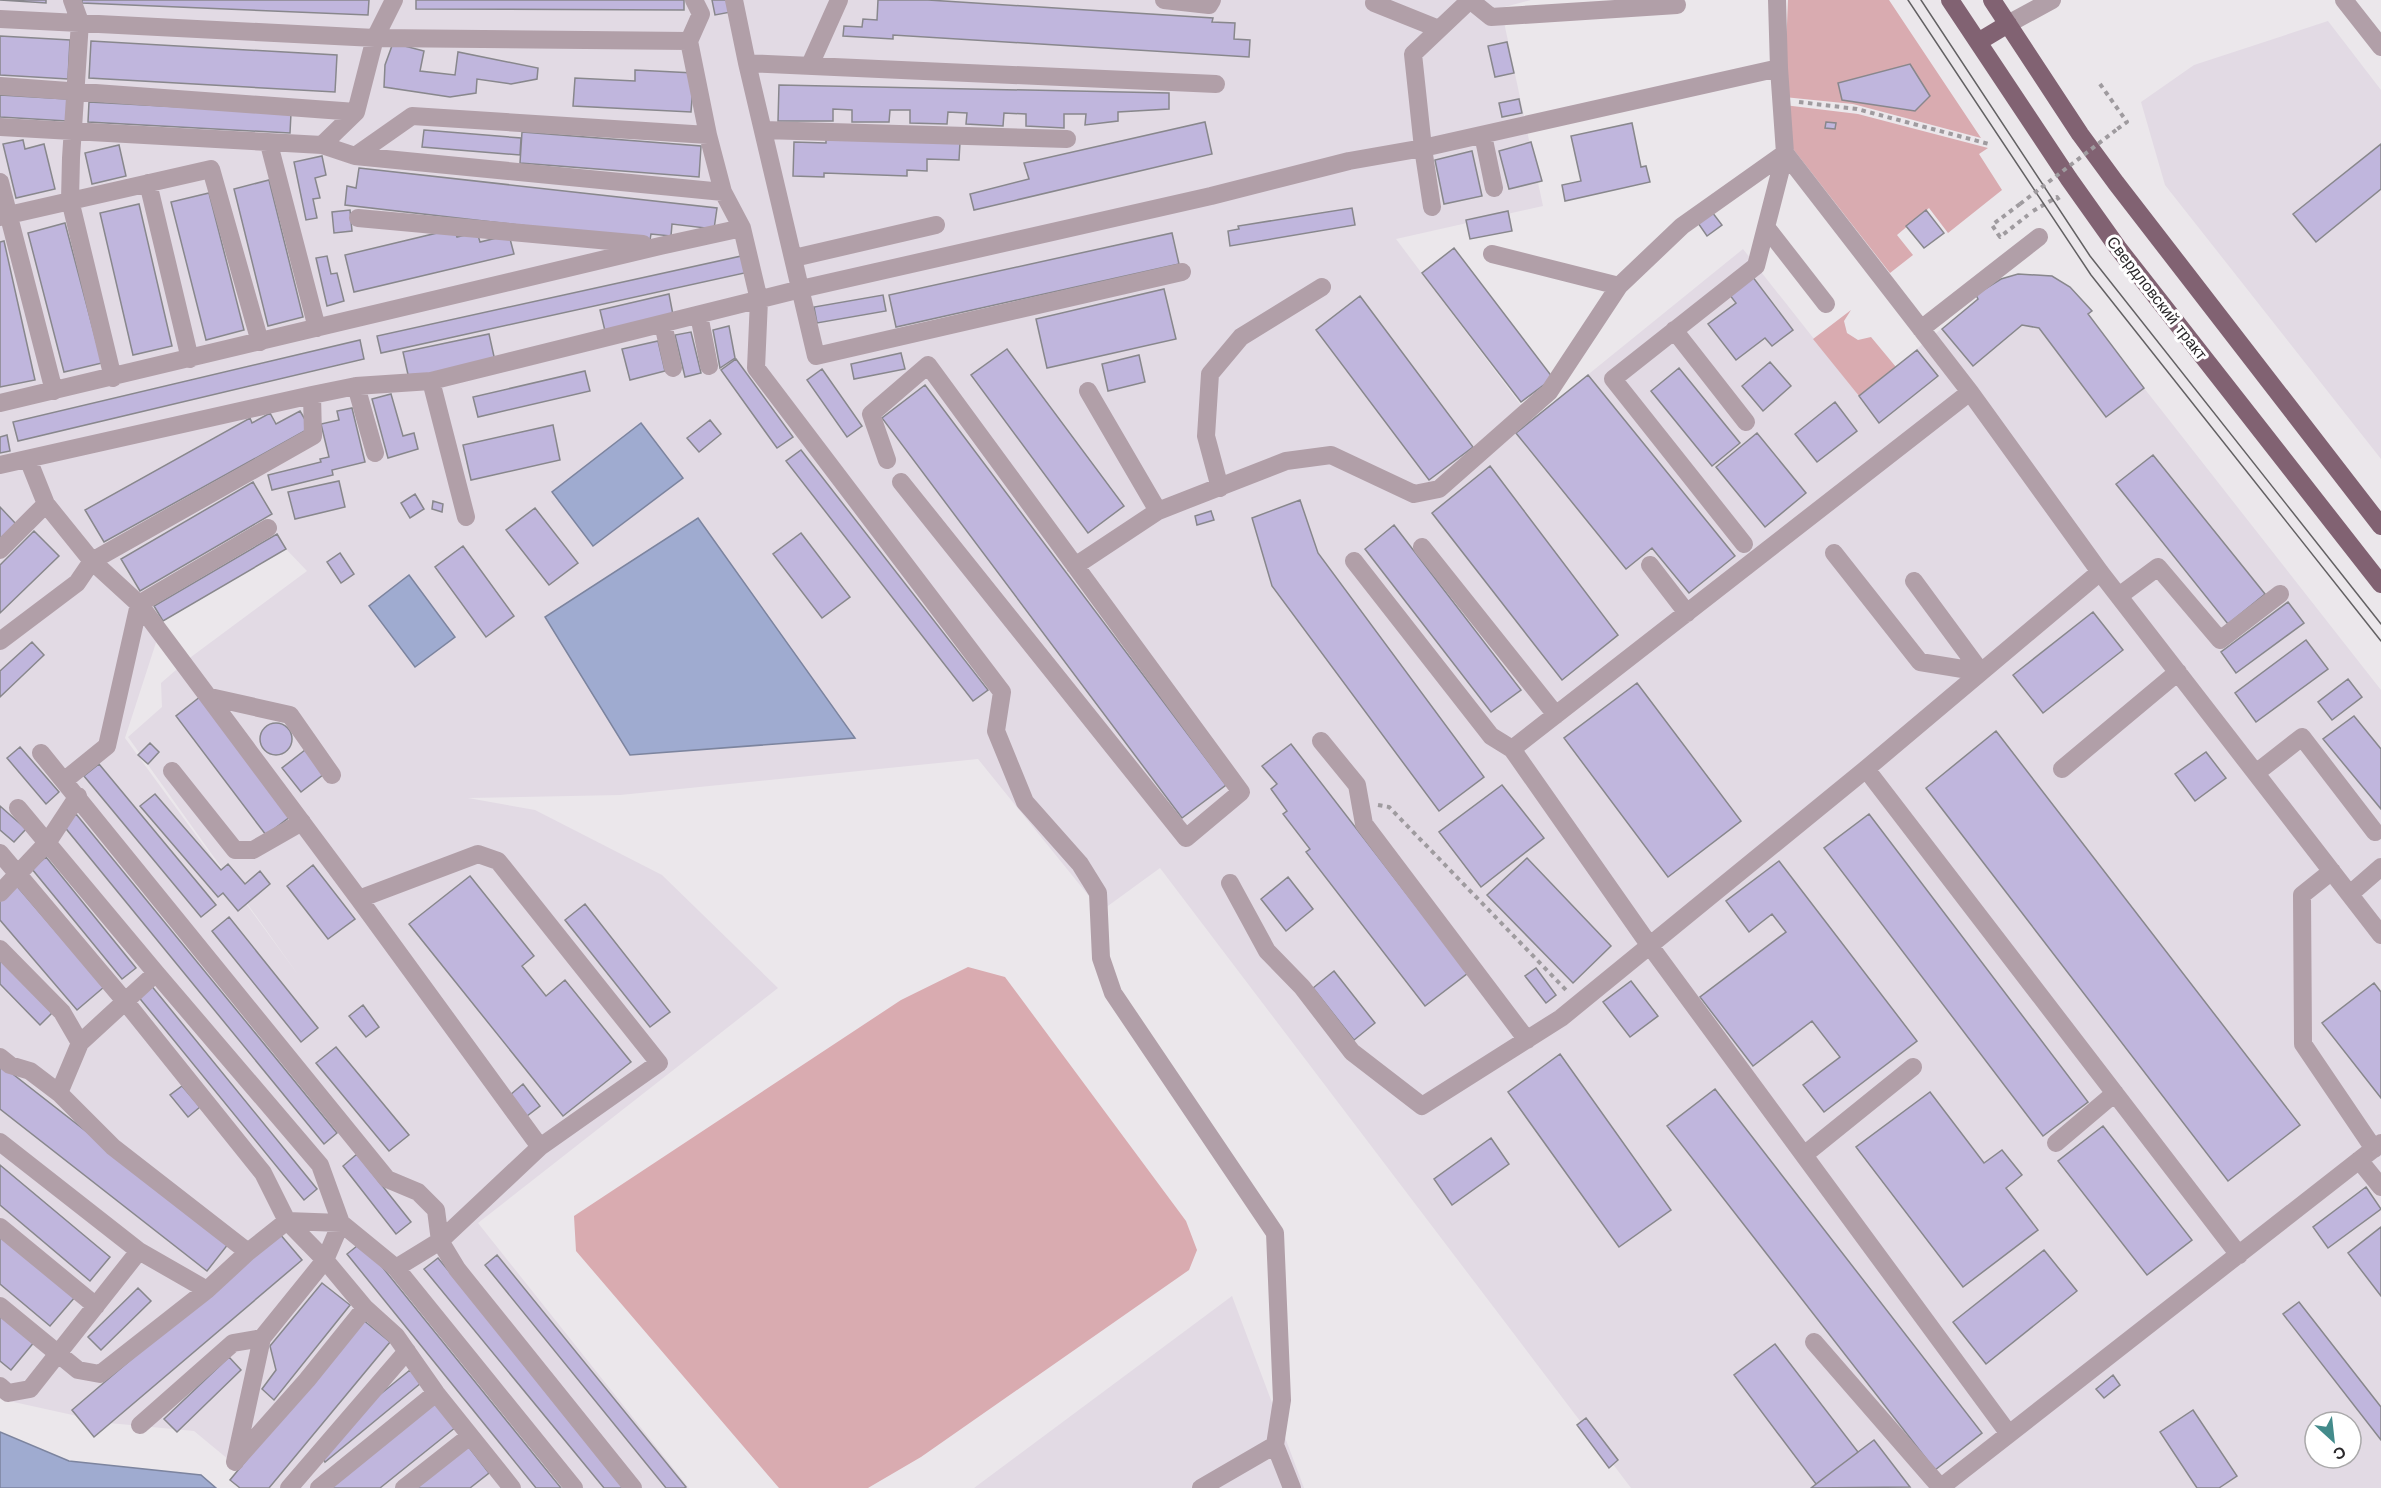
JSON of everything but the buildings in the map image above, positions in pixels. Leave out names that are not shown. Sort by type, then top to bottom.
[{"type":"main road","name":"Свердловский тракт","points":[[1950,0],[2069,179],[2118,248],[2381,584]]},
{"type":"main road","points":[[1992,0],[2080,134],[2116,183],[2381,526]]},
{"type":"main road","points":[[1978,42],[2008,24]]},
{"type":"street","points":[[72,0],[80,22],[74,130],[70,158],[70,200],[113,378]]},
{"type":"street","points":[[322,145],[356,112],[375,38],[394,0]]},
{"type":"street","points":[[694,0],[701,14],[689,41],[708,135],[723,192],[742,228],[759,300],[756,368],[1002,692],[996,731],[1025,802],[1080,864],[1098,893],[1101,958],[1113,993],[1275,1233],[1282,1400],[1275,1445],[1292,1488]]},
{"type":"street","points":[[734,0],[816,356],[1182,272]]},
{"type":"street","points":[[810,65],[839,0]]},
{"type":"street","points":[[1164,0],[1209,5],[1212,0]]},
{"type":"street","points":[[1744,544],[1613,379],[1756,266],[1785,153],[1777,0]]},
{"type":"street","points":[[2008,24],[2052,0]]},
{"type":"street","points":[[2344,0],[2381,47]]},
{"type":"street","points":[[1432,207],[1413,54],[1465,2],[1491,16],[1677,5]]},
{"type":"street","points":[[1374,3],[1439,29]]},
{"type":"street","points":[[0,19],[375,38],[689,41]]},
{"type":"street","points":[[747,63],[1216,84]]},
{"type":"street","points":[[1,466],[356,386],[431,381],[801,289],[1211,196],[1349,161],[1423,148],[1779,68]]},
{"type":"street","points":[[0,86],[356,112]]},
{"type":"street","points":[[355,156],[412,116],[708,135]]},
{"type":"street","points":[[0,127],[269,144],[322,145],[355,156],[723,192]]},
{"type":"street","points":[[763,130],[1067,139]]},
{"type":"street","points":[[1483,135],[1494,188]]},
{"type":"street","points":[[269,144],[317,328]]},
{"type":"street","points":[[1075,566],[1158,511],[1286,461],[1331,455],[1414,494],[1439,489],[1549,392],[1619,286],[1682,226],[1785,153]]},
{"type":"street","points":[[1785,153],[1970,392],[2100,572],[2381,935]]},
{"type":"street","points":[[4,216],[211,169],[260,342]]},
{"type":"street","points":[[0,182],[4,216],[54,391]]},
{"type":"street","points":[[148,183],[190,359]]},
{"type":"street","points":[[358,218],[660,246]]},
{"type":"street","points":[[794,258],[936,225]]},
{"type":"street","points":[[1766,227],[1826,304]]},
{"type":"street","points":[[0,404],[742,228]]},
{"type":"street","points":[[1921,329],[2039,237]]},
{"type":"street","points":[[1492,254],[1619,286]]},
{"type":"street","points":[[1220,488],[1206,436],[1210,374],[1241,337],[1322,287]]},
{"type":"street","points":[[699,315],[710,366]]},
{"type":"street","points":[[663,324],[673,368]]},
{"type":"street","points":[[1674,330],[1746,422]]},
{"type":"street","points":[[887,460],[871,414],[928,365],[1241,792],[1186,838],[901,482]]},
{"type":"street","points":[[431,381],[466,517]]},
{"type":"street","points":[[356,386],[375,453]]},
{"type":"street","points":[[1088,391],[1158,511]]},
{"type":"street","points":[[1512,748],[1970,392]]},
{"type":"street","points":[[0,641],[77,584],[92,561],[313,436],[312,395]]},
{"type":"street","points":[[28,459],[46,504],[92,561],[140,604],[540,1147]]},
{"type":"street","points":[[0,550],[46,504]]},
{"type":"street","points":[[64,780],[107,746],[140,604],[268,528]]},
{"type":"street","points":[[1422,547],[1556,715]]},
{"type":"street","points":[[1834,553],[1920,662],[1981,672]]},
{"type":"street","points":[[1354,561],[1491,736],[1512,748],[1650,946],[2009,1434]]},
{"type":"street","points":[[1650,565],[1687,613]]},
{"type":"street","points":[[2119,596],[2158,567],[2220,640],[2280,594]]},
{"type":"street","points":[[1230,883],[1268,951],[1302,987],[1352,1052],[1422,1106],[1561,1018],[1866,769],[2100,572]]},
{"type":"street","points":[[1914,581],[1981,672]]},
{"type":"street","points":[[2062,769],[2178,672]]},
{"type":"street","points":[[210,698],[290,715],[332,775]]},
{"type":"street","points":[[2256,773],[2302,737],[2375,832]]},
{"type":"street","points":[[1321,741],[1357,785],[1364,824],[1527,1040]]},
{"type":"street","points":[[41,753],[387,1179],[418,1192],[436,1210],[440,1241],[457,1269],[633,1488]]},
{"type":"street","points":[[1866,769],[2239,1255]]},
{"type":"street","points":[[172,771],[235,850],[254,850],[302,822]]},
{"type":"street","points":[[0,893],[47,843],[78,796]]},
{"type":"street","points":[[18,808],[320,1165],[341,1223],[396,1268],[574,1488]]},
{"type":"street","points":[[0,853],[124,1000],[263,1173],[287,1221],[365,1308],[396,1336],[504,1485]]},
{"type":"street","points":[[359,899],[478,854],[498,861],[659,1063],[540,1147],[440,1241],[396,1268]]},
{"type":"street","points":[[2350,894],[2381,867]]},
{"type":"street","points":[[1814,1342],[1941,1488],[2377,1146],[2302,1044],[2302,895],[2332,871]]},
{"type":"street","points":[[0,949],[62,1011],[80,1043]]},
{"type":"street","points":[[59,1093],[80,1043],[124,1000],[156,973]]},
{"type":"street","points":[[0,1056],[10,1065],[30,1071],[59,1093],[113,1147],[248,1252]]},
{"type":"street","points":[[1804,1155],[1913,1067]]},
{"type":"street","points":[[2056,1143],[2115,1093]]},
{"type":"street","points":[[0,1142],[139,1251],[207,1290]]},
{"type":"street","points":[[2359,1160],[2381,1187]]},
{"type":"street","points":[[0,1306],[78,1370],[100,1374],[207,1290],[248,1252],[287,1221],[341,1223]]},
{"type":"street","points":[[341,1223],[324,1260],[262,1338],[235,1462],[307,1380],[365,1308]]},
{"type":"street","points":[[0,1227],[96,1306]]},
{"type":"street","points":[[0,1386],[8,1393],[30,1389],[139,1251]]},
{"type":"street","points":[[140,1425],[232,1343],[262,1338]]},
{"type":"street","points":[[289,1488],[407,1351]]},
{"type":"street","points":[[319,1488],[436,1393]]},
{"type":"street","points":[[404,1488],[470,1436]]},
{"type":"street","points":[[1201,1488],[1275,1445]]},
{"type":"path","points":[[2028,215],[2000,237],[1992,225],[2127,122],[2100,84]]},
{"type":"path","points":[[1781,100],[1857,109],[1989,144]]},
{"type":"path","points":[[2033,211],[2057,197],[2063,205]]},
{"type":"path","points":[[1360,803],[1389,807],[1579,1003]]},
{"type":"shaded area","points":[[0,0],[1531,0],[1501,8],[1543,206],[1396,239],[1532,420],[1743,249],[1859,396],[1978,299],[1976,295],[2001,279],[2018,274],[2052,276],[2070,287],[2092,311],[2089,315],[2144,388],[2381,690],[2381,1488],[1631,1488],[1160,868],[1101,911],[978,759],[620,795],[468,798],[535,810],[662,875],[778,988],[478,1223],[689,1488],[263,1488],[194,1431],[109,1423],[0,1399]],"holes":[[[286,549],[307,571],[191,657],[161,683],[162,707],[128,737],[299,976],[125,738],[163,621]]]},
{"type":"shaded area","points":[[1788,0],[1889,0],[1981,138],[1853,104],[1784,97]]},
{"type":"shaded area","points":[[2328,21],[2381,90],[2381,459],[2165,185],[2141,102],[2194,65]]},
{"type":"shaded area","points":[[1784,105],[1858,114],[1988,148],[1979,154],[2002,190],[1948,233],[1929,208],[1897,235],[1913,255],[1890,273],[1790,145]]},
{"type":"shaded area","points":[[1851,310],[1844,321],[1847,333],[1858,340],[1871,337],[1896,367],[1859,396],[1813,339]]},
{"type":"shaded area","points":[[968,967],[1005,977],[1186,1221],[1197,1250],[1189,1270],[921,1457],[868,1488],[779,1488],[576,1251],[574,1216],[901,1000]]},
{"type":"shaded area","points":[[1232,1296],[1304,1488],[974,1488]]},
{"type":"water","points":[[641,423],[683,478],[593,546],[552,492]]},
{"type":"water","points":[[698,518],[855,738],[630,755],[545,617]]},
{"type":"water","points":[[409,575],[455,637],[415,667],[369,606]]},
{"type":"water","points":[[0,1432],[69,1461],[201,1475],[216,1488],[0,1488]]},
{"type":"tram line","points":[[1908,0],[2091,275],[2381,641]]},
{"type":"tram line","points":[[1921,0],[2090,256],[2381,624]]}]
